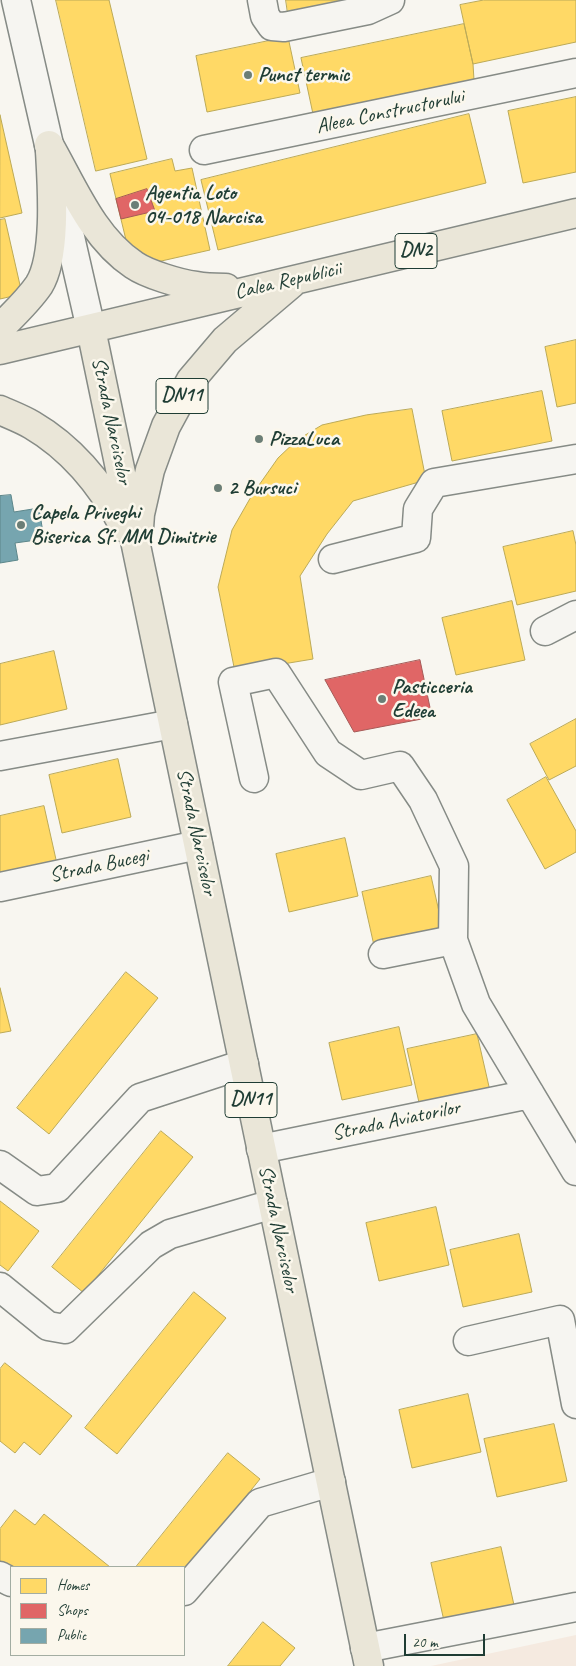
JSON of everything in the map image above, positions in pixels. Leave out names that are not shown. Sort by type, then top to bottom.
[{"type":"main road","points":[[49,145],[93,224],[108,244],[135,266],[158,276],[195,286],[252,290]]},
{"type":"main road","points":[[0,328],[22,306],[40,283],[49,256],[52,197],[49,145]]},
{"type":"main road","name":"Calea Republicii","points":[[0,350],[576,213]]},
{"type":"main road","name":"DN11","points":[[138,552],[140,514],[150,470],[166,426],[191,380],[225,340],[295,280]]},
{"type":"main road","name":"Strada Narciselor","points":[[92,329],[367,1657]]},
{"type":"main road","name":"DN11","points":[[0,410],[32,425],[64,448],[90,474],[113,506],[138,552]]},
{"type":"street","name":"Strada Narciselor","points":[[16,0],[92,329]]},
{"type":"street","points":[[262,0],[265,16],[272,26],[284,27],[368,10],[390,0]]},
{"type":"street","name":"Aleea Constructorului","points":[[204,150],[576,73]]},
{"type":"street","points":[[333,559],[416,538],[418,509],[434,483],[576,460]]},
{"type":"street","points":[[544,632],[576,615]]},
{"type":"street","points":[[254,778],[233,682],[276,673],[328,753],[361,775],[400,766],[423,800],[454,866],[453,940],[476,1004],[576,1171]]},
{"type":"street","points":[[0,756],[173,724]]},
{"type":"street","name":"Strada Bucegi","points":[[0,886],[198,845]]},
{"type":"street","points":[[383,954],[453,940]]},
{"type":"street","points":[[0,1165],[37,1191],[57,1188],[140,1098],[244,1064]]},
{"type":"street","name":"Strada Aviatorilor","points":[[262,1149],[530,1094]]},
{"type":"street","points":[[0,1287],[48,1326],[66,1329],[151,1245],[170,1234],[273,1204]]},
{"type":"street","points":[[468,1341],[560,1320],[576,1404]]},
{"type":"street","points":[[185,1590],[260,1503],[331,1482]]},
{"type":"street","points":[[367,1657],[576,1607]]},
{"type":"shaded area","points":[[576,1635],[576,1666],[431,1666]]},
{"type":"building: Homes","points":[[56,0],[109,0],[147,159],[96,171]]},
{"type":"building: Homes","points":[[286,0],[358,0],[288,14]]},
{"type":"building: Homes","points":[[484,0],[576,0],[576,42],[473,64],[460,5]]},
{"type":"building: Homes","points":[[464,24],[473,64],[474,80],[313,114],[301,58]]},
{"type":"building: Homes","name":"Punct termic","points":[[288,37],[300,93],[207,112],[196,56]]},
{"type":"building: Homes","points":[[576,97],[576,172],[523,183],[508,111]]},
{"type":"building: Homes","points":[[469,114],[486,183],[218,250],[201,180]]},
{"type":"building: Homes","points":[[0,115],[22,213],[0,218]]},
{"type":"building: Homes","points":[[172,159],[175,171],[192,168],[210,250],[148,264],[126,240],[110,174]]},
{"type":"building: Homes","points":[[5,219],[22,294],[0,299],[0,220]]},
{"type":"building: Homes","points":[[576,340],[576,403],[557,407],[545,347]]},
{"type":"building: Homes","points":[[542,391],[552,441],[452,461],[442,411]]},
{"type":"building: Homes","points":[[412,409],[426,480],[353,501],[327,534],[300,576],[313,659],[235,672],[218,587],[232,530],[252,495],[278,458],[297,440],[322,425],[366,415]]},
{"type":"building: Homes","points":[[573,531],[576,545],[576,591],[517,605],[503,547]]},
{"type":"building: Homes","points":[[512,601],[525,660],[456,675],[442,618]]},
{"type":"building: Homes","points":[[54,651],[67,709],[0,725],[0,664]]},
{"type":"building: Homes","points":[[576,719],[576,766],[549,780],[530,744]]},
{"type":"building: Homes","points":[[118,759],[131,817],[62,833],[49,775]]},
{"type":"building: Homes","points":[[546,777],[576,831],[576,852],[545,869],[507,800]]},
{"type":"building: Homes","points":[[44,806],[57,864],[0,877],[0,816]]},
{"type":"building: Homes","points":[[345,838],[358,896],[289,912],[276,854]]},
{"type":"building: Homes","points":[[431,876],[444,934],[375,950],[362,892]]},
{"type":"building: Homes","points":[[126,972],[158,998],[49,1134],[17,1108]]},
{"type":"building: Homes","points":[[0,988],[11,1031],[0,1033]]},
{"type":"building: Homes","points":[[399,1027],[412,1085],[342,1100],[329,1043]]},
{"type":"building: Homes","points":[[477,1034],[490,1091],[420,1107],[407,1049]]},
{"type":"building: Homes","points":[[161,1131],[193,1157],[84,1293],[52,1267]]},
{"type":"building: Homes","points":[[0,1201],[39,1231],[8,1271],[0,1265]]},
{"type":"building: Homes","points":[[436,1207],[449,1265],[379,1281],[366,1223]]},
{"type":"building: Homes","points":[[519,1234],[532,1292],[463,1307],[450,1250]]},
{"type":"building: Homes","points":[[194,1292],[226,1318],[117,1454],[85,1428]]},
{"type":"building: Homes","points":[[5,1363],[72,1416],[40,1455],[24,1442],[15,1453],[0,1441],[0,1369]]},
{"type":"building: Homes","points":[[468,1394],[481,1452],[412,1468],[399,1410]]},
{"type":"building: Homes","points":[[554,1424],[567,1481],[497,1497],[484,1439]]},
{"type":"building: Homes","points":[[228,1453],[260,1479],[185,1572],[185,1566],[137,1566]]},
{"type":"building: Homes","points":[[15,1510],[35,1525],[44,1514],[109,1566],[10,1566],[10,1569],[0,1561],[0,1529]]},
{"type":"building: Homes","points":[[501,1547],[514,1605],[444,1621],[431,1563]]},
{"type":"building: Homes","points":[[263,1622],[295,1648],[280,1666],[228,1666]]},
{"type":"building: Shops","name":"Agentia Loto 04-018 Narcisa","points":[[147,189],[155,211],[121,219],[116,199]]},
{"type":"building: Shops","name":"Pasticceria Edeea","points":[[420,660],[432,717],[354,732],[325,680]]},
{"type":"building: Public","name":"Capela Priveghi Biserica Sf. MM Dimitrie","points":[[11,495],[14,512],[39,508],[44,539],[15,543],[18,560],[0,563],[0,496]]},
{"type":"place","name":"Punct termic","points":[[248,75]]},
{"type":"place","name":"Agentia Loto 04-018 Narcisa","points":[[135,205]]},
{"type":"place","name":"PizzaLuca","points":[[259,439]]},
{"type":"place","name":"2 Bursuci","points":[[218,488]]},
{"type":"place","name":"Capela Priveghi Biserica Sf. MM Dimitrie","points":[[21,525]]},
{"type":"place","name":"Pasticceria Edeea","points":[[382,699]]}]
